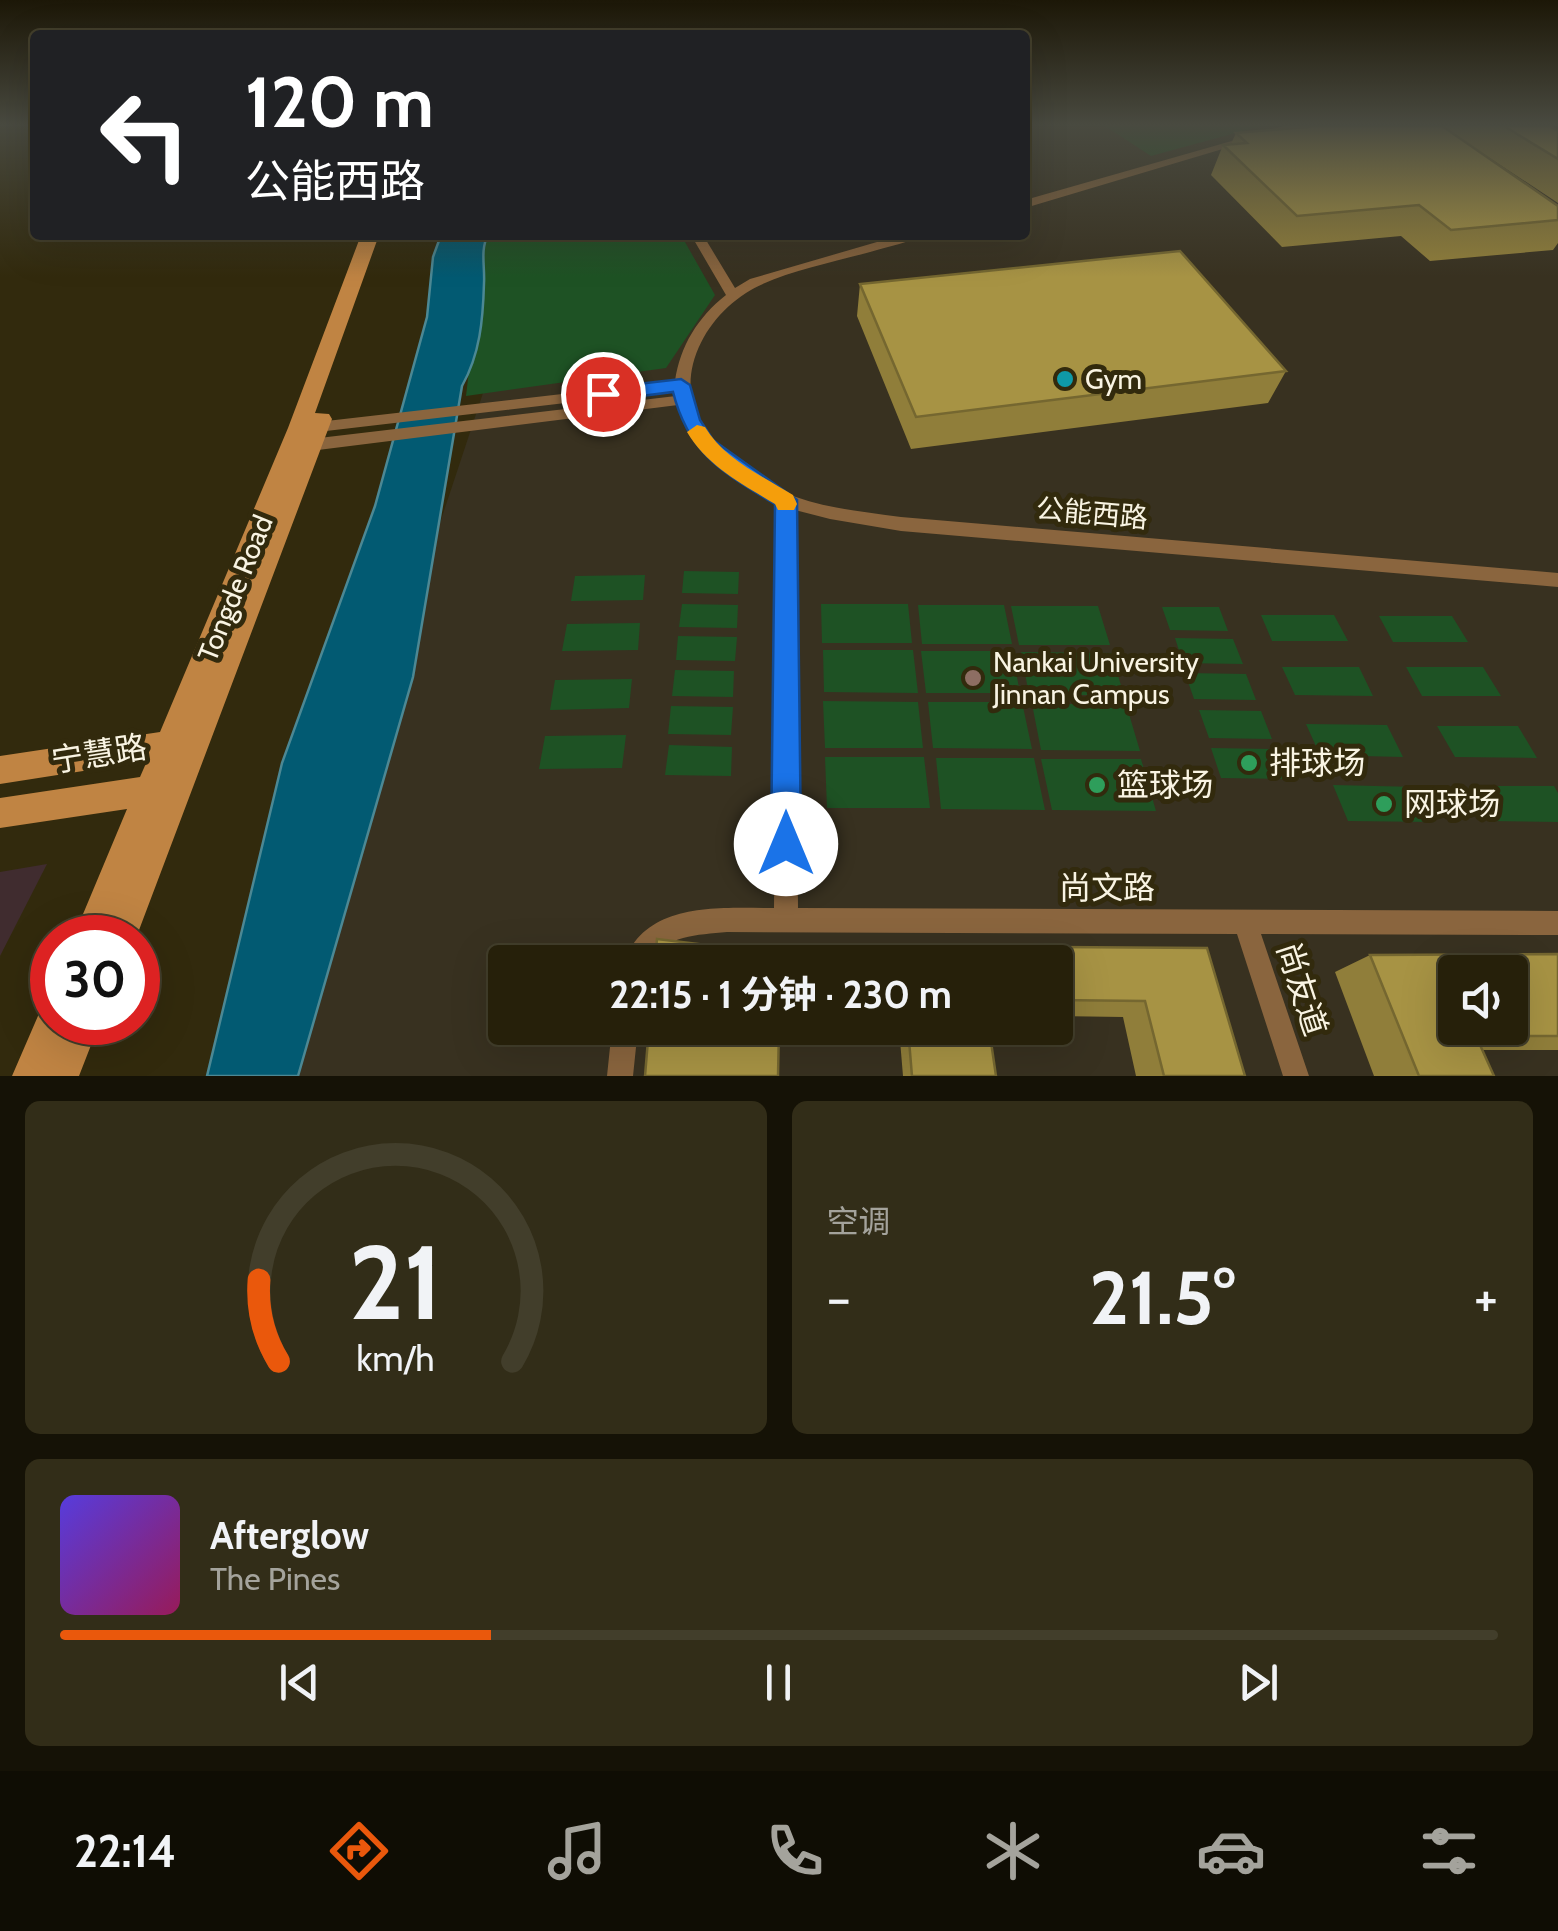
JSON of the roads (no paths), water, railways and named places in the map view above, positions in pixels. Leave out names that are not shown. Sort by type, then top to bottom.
[{"type":"main road","name":"Tongde Road","points":[[305,437],[368,240]]},
{"type":"main road","name":"Tongde Road","points":[[126,915],[167,788],[383,240]]},
{"type":"main road","name":"宁慧路","points":[[0,770],[185,742]]},
{"type":"main road","name":"Tongde Road","points":[[102,915],[167,788]]},
{"type":"main road","name":"宁慧路","points":[[0,813],[167,788]]},
{"type":"main road","points":[[32,1076],[45,1045]]},
{"type":"main road","points":[[60,1076],[73,1045]]},
{"type":"street","points":[[1030,203],[1121,176]]},
{"type":"street","points":[[700,240],[732,294]]},
{"type":"street","points":[[305,437],[682,393],[681,370],[700,326],[732,294],[778,274],[897,240]]},
{"type":"street","name":"公能西路","points":[[682,393],[705,445],[732,468],[786,500],[900,524],[1558,580]]},
{"type":"street","points":[[786,500],[786,920]]},
{"type":"street","name":"尚文路","points":[[645,945],[657,934],[683,925],[727,920],[1558,923]]},
{"type":"street","name":"尚友道","points":[[1245,922],[1296,1076]]},
{"type":"street","points":[[620,1076],[623,1045]]},
{"type":"water","points":[[439,240],[486,240],[479,336],[462,386],[413,677],[298,1076],[207,1076],[282,763],[375,506],[427,317],[433,257]]},
{"type":"place","name":"Gym","points":[[1065,379]]},
{"type":"place","name":"Nankai University Jinnan Campus","points":[[973,678]]},
{"type":"place","name":"排球场","points":[[1249,763]]},
{"type":"place","name":"篮球场","points":[[1097,785]]},
{"type":"place","name":"网球场","points":[[1384,804]]}]
